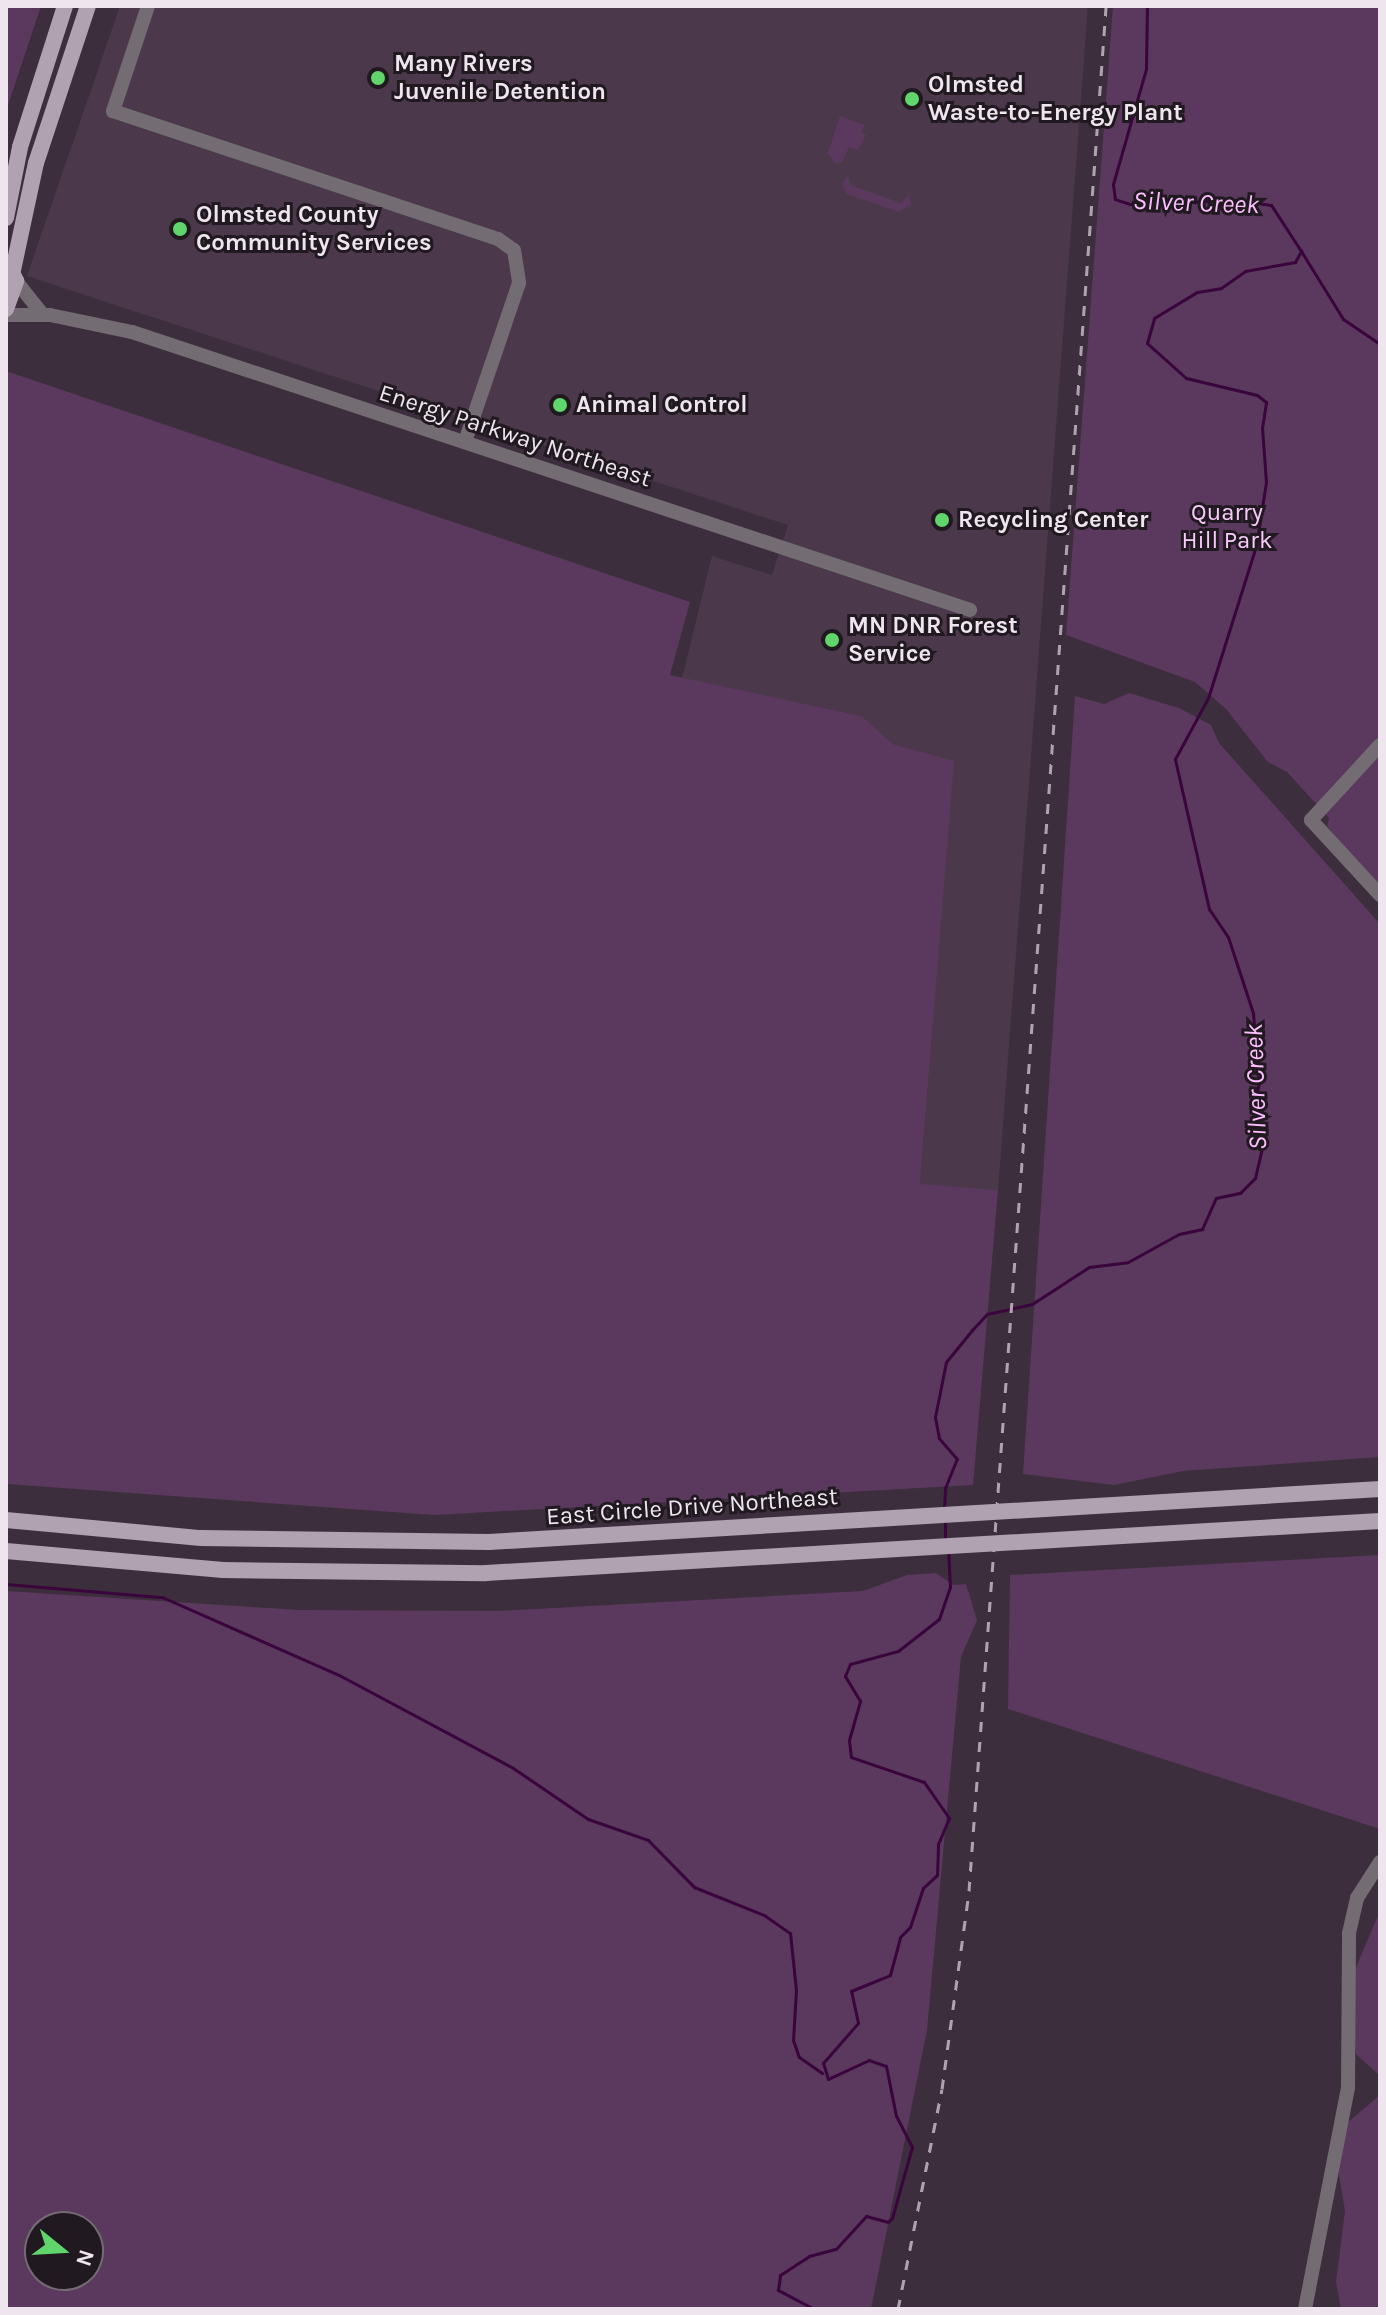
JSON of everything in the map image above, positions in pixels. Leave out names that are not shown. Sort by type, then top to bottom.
[{"type":"main road","points":[[6,218],[20,147],[65,6]]},
{"type":"main road","points":[[6,312],[36,163],[88,6]]},
{"type":"main road","name":"East Circle Drive Northeast","points":[[6,1520],[201,1538],[429,1543],[628,1536],[1380,1489]]},
{"type":"main road","points":[[6,1551],[223,1570],[428,1574],[922,1549],[1380,1521]]},
{"type":"street","points":[[148,6],[113,111],[498,239],[514,250],[519,283],[465,442]]},
{"type":"street","points":[[12,271],[43,315]]},
{"type":"street","name":"Energy Parkway Northeast","points":[[6,312],[43,315],[132,332],[970,610]]},
{"type":"street","points":[[1380,745],[1311,820],[1380,895]]},
{"type":"street","points":[[1305,2309],[1348,2087],[1349,1933],[1357,1898],[1380,1862]]},
{"type":"shaded area","points":[[120,6],[1088,6],[998,1190],[920,1185],[953,762],[893,744],[862,716],[682,678],[712,556],[772,575],[788,525],[27,276]]},
{"type":"green space","points":[[6,6],[41,6],[6,111]]},
{"type":"green space","name":"Quarry Hill Park","points":[[1113,6],[1380,6],[1380,885],[1336,840],[1327,826],[1329,818],[1287,772],[1268,762],[1226,709],[1195,682],[1066,635]]},
{"type":"green space","points":[[840,116],[865,125],[861,132],[866,135],[858,150],[849,147],[842,162],[835,163],[828,153]]},
{"type":"green space","points":[[848,175],[850,185],[901,203],[909,195],[911,205],[899,212],[847,194],[842,184]]},
{"type":"green space","points":[[6,371],[690,602],[670,675],[862,716],[893,744],[954,761],[920,1184],[998,1190],[973,1485],[434,1515],[6,1484]]},
{"type":"green space","points":[[1129,693],[1179,708],[1211,725],[1219,743],[1380,924],[1380,1457],[1183,1471],[1114,1485],[1023,1474],[1075,696],[1104,704]]},
{"type":"green space","points":[[1380,1555],[1380,1829],[1008,1709],[1010,1575]]},
{"type":"green space","points":[[936,1573],[953,1585],[966,1584],[977,1620],[961,1657],[927,2030],[871,2309],[6,2309],[6,1591],[299,1610],[497,1611],[863,1591],[907,1575]]},
{"type":"green space","points":[[1380,1911],[1380,2076],[1356,2054],[1353,2031],[1354,1972]]},
{"type":"green space","points":[[1380,2095],[1380,2309],[1341,2309],[1336,2282],[1345,2211],[1338,2169],[1347,2123]]},
{"type":"waterway","name":"Silver Creek","points":[[944,1510],[945,1488],[957,1459],[939,1438],[935,1417],[946,1362],[972,1330],[987,1314],[1032,1304],[1089,1267],[1128,1262],[1179,1234],[1202,1229],[1216,1198],[1240,1193],[1255,1178],[1262,1148],[1253,1113],[1259,1082],[1253,1013],[1228,937],[1209,909],[1175,759],[1208,698],[1256,546],[1266,482],[1262,428],[1266,402],[1257,395],[1186,378],[1147,343],[1154,318],[1197,292],[1221,288],[1245,271],[1295,262],[1301,251],[1271,205],[1237,200],[1130,204],[1115,199],[1113,184],[1146,69],[1147,6]]},
{"type":"waterway","points":[[1301,251],[1343,319],[1380,344]]},
{"type":"waterway","name":"Silver Creek","points":[[945,1522],[945,1542]]},
{"type":"waterway","name":"Silver Creek","points":[[814,2309],[778,2290],[780,2275],[809,2256],[836,2249],[866,2216],[888,2222],[892,2218],[912,2147],[896,2116],[886,2066],[869,2060],[828,2079],[823,2063],[858,2023],[851,1991],[890,1975],[900,1937],[910,1927],[923,1888],[937,1875],[938,1844],[949,1818],[924,1782],[851,1757],[849,1740],[860,1701],[845,1676],[850,1664],[898,1651],[939,1619],[950,1587],[948,1554]]},
{"type":"waterway","points":[[6,1584],[162,1597],[339,1675],[513,1768],[588,1819],[648,1840],[694,1887],[764,1915],[790,1933],[796,1990],[793,2040],[799,2057],[822,2073]]},
{"type":"railway","points":[[898,2309],[942,2089],[969,1891],[1106,6]]},
{"type":"place","name":"Many Rivers Juvenile Detention","points":[[378,78]]},
{"type":"place","name":"Olmsted Waste-to-Energy Plant","points":[[912,99]]},
{"type":"place","name":"Olmsted County Community Services","points":[[180,229]]},
{"type":"place","name":"Animal Control","points":[[560,405]]},
{"type":"place","name":"Recycling Center","points":[[942,520]]},
{"type":"place","name":"MN DNR Forest Service","points":[[832,640]]}]
